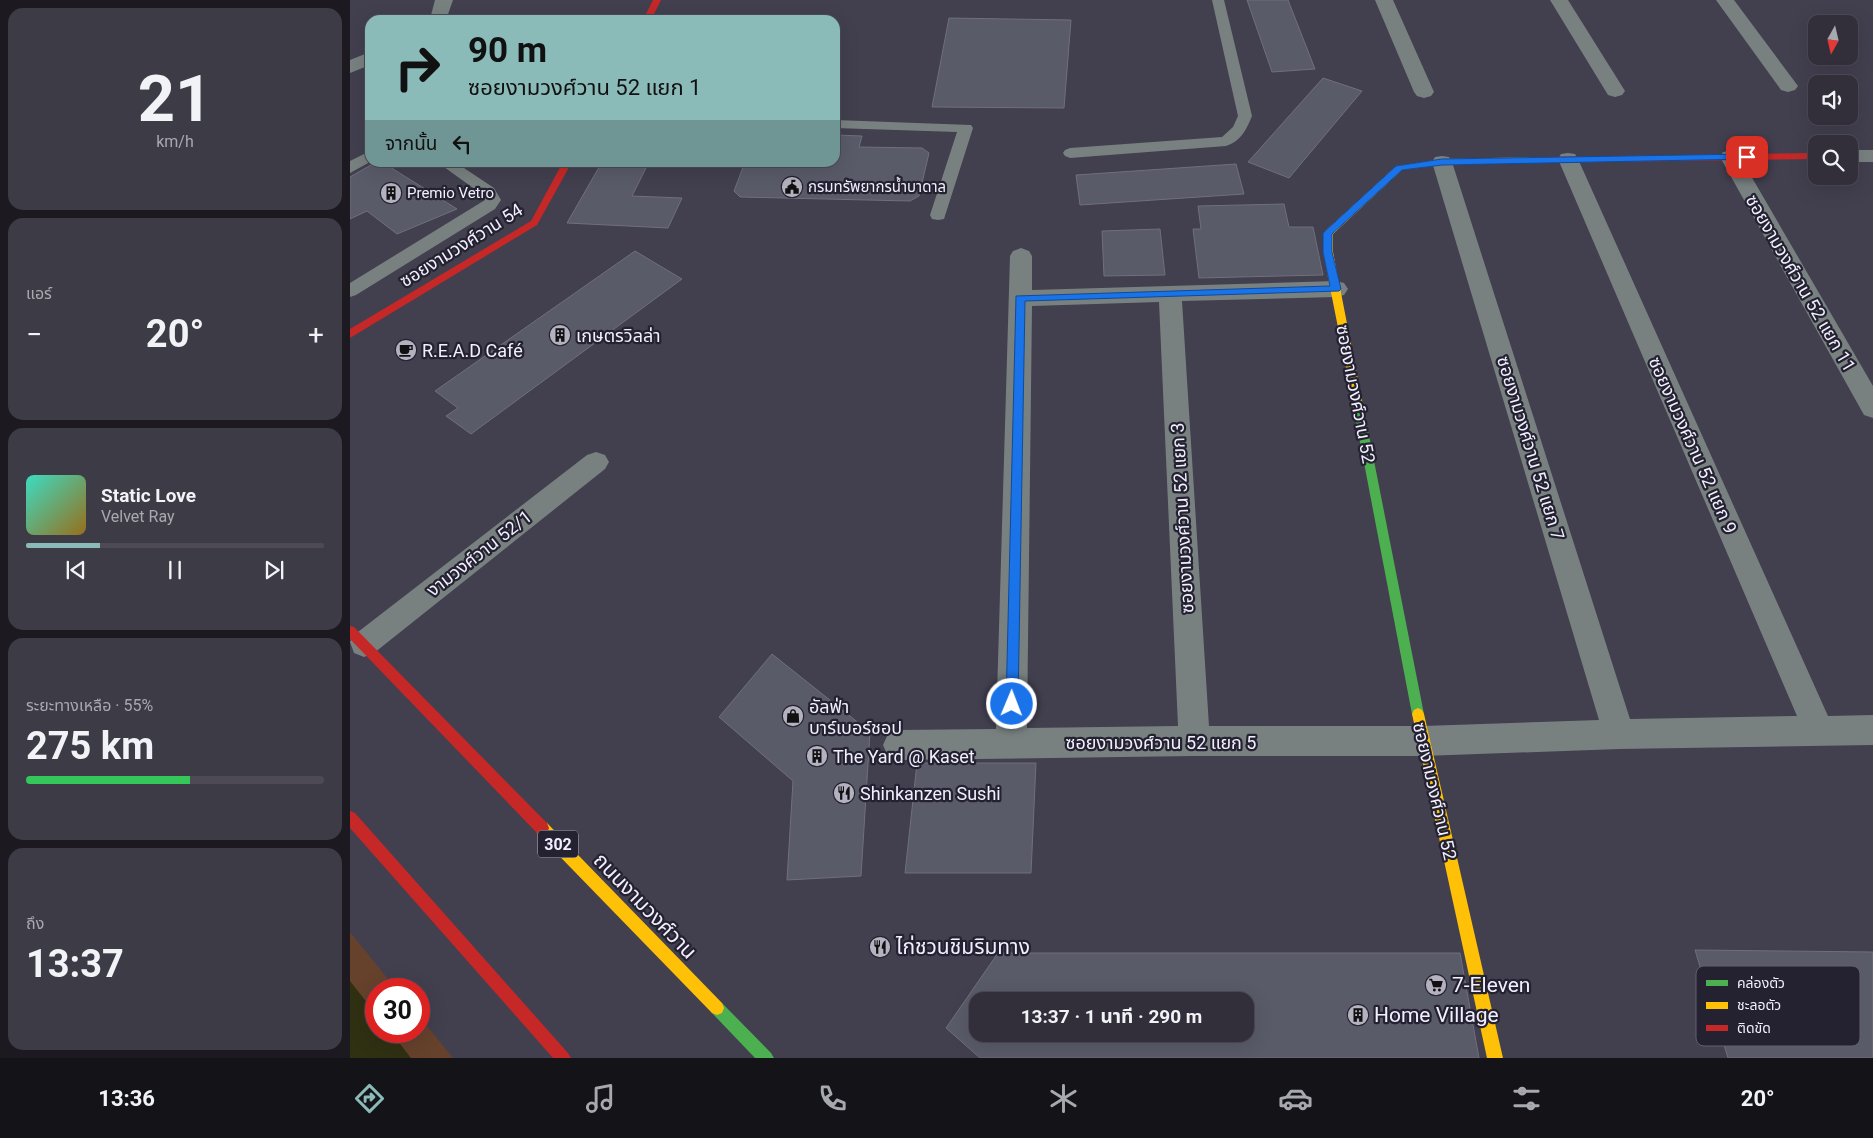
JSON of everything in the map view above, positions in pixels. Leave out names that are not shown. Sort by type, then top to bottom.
[{"type":"street","points":[[440,15],[444,0]]},
{"type":"street","points":[[650,15],[657,0]]},
{"type":"street","points":[[1384,0],[1424,92]]},
{"type":"street","points":[[1559,0],[1615,91]]},
{"type":"street","points":[[1725,0],[1788,86]]},
{"type":"street","points":[[350,67],[365,60]]},
{"type":"street","name":"ซอยงามวงศ์วาน 52","points":[[1495,1058],[1423,741],[1328,252],[1328,233],[1399,168],[1442,162],[1808,156]]},
{"type":"street","points":[[1858,156],[1873,156]]},
{"type":"street","name":"ซอยงามวงศ์วาน 52 แยก 11","points":[[1730,157],[1873,408]]},
{"type":"street","name":"ซอยงามวงศ์วาน 52 แยก 9","points":[[1568,159],[1819,731]]},
{"type":"street","name":"ซอยงามวงศ์วาน 52 แยก 7","points":[[1442,162],[1619,734]]},
{"type":"street","name":"ซอยงามวงศ์วาน 54","points":[[350,334],[534,223],[565,167]]},
{"type":"street","points":[[1011,743],[1021,256]]},
{"type":"street","points":[[1020,298],[1336,289]]},
{"type":"street","name":"ซอยงามวงศ์วาน 52 แยก 3","points":[[1170,294],[1194,741]]},
{"type":"street","name":"งามวงศ์วาน 52/1","points":[[357,638],[596,462]]},
{"type":"street","name":"ถนนงามวงศ์วาน","points":[[357,638],[766,1058]]},
{"type":"street","name":"ซอยงามวงศ์วาน 52 แยก 5","points":[[899,745],[1194,741],[1423,741],[1619,734],[1873,730]]},
{"type":"street","points":[[350,818],[563,1058]]},
{"type":"lane","points":[[1070,153],[1226,140],[1240,129],[1244,116],[1218,0]]},
{"type":"lane","points":[[840,124],[966,128],[938,215]]},
{"type":"lane","points":[[350,168],[365,159]]},
{"type":"lane","points":[[350,291],[489,205],[493,200],[489,192],[452,167]]},
{"type":"shaded area","points":[[350,932],[387,978],[365,978],[365,1043],[430,1043],[430,1030],[453,1058],[350,1058]]},
{"type":"shaded area","points":[[350,981],[365,1000],[365,1043],[399,1043],[411,1058],[350,1058]]},
{"type":"building","points":[[1247,0],[1288,0],[1315,69],[1272,72]]},
{"type":"building","points":[[949,18],[1071,20],[1064,108],[932,107]]},
{"type":"building","points":[[1323,78],[1362,91],[1289,178],[1248,162]]},
{"type":"building","points":[[840,135],[862,136],[859,147],[922,148],[929,153],[919,196],[910,201],[740,197],[734,191],[743,167],[840,167]]},
{"type":"building","points":[[1236,164],[1244,194],[1080,205],[1076,175]]},
{"type":"building","name":"Premio Vetro","points":[[367,167],[390,167],[457,209],[397,234],[367,211],[350,219],[350,177]]},
{"type":"building","points":[[599,167],[646,167],[632,196],[682,198],[668,228],[567,223]]},
{"type":"building","points":[[1284,204],[1289,227],[1313,227],[1323,275],[1199,278],[1193,229],[1201,229],[1198,206]]},
{"type":"building","points":[[1160,229],[1165,275],[1104,276],[1102,231]]},
{"type":"building","name":"เกษตรวิลล่า","points":[[635,251],[682,279],[471,434],[446,416],[458,408],[435,391]]},
{"type":"building","name":"The Yard @ Kaset","points":[[772,654],[870,732],[861,876],[787,880],[793,781],[719,717]]},
{"type":"building","points":[[917,763],[1036,763],[1031,873],[905,873]]},
{"type":"building","points":[[1695,950],[1873,952],[1873,1058],[1728,1058],[1724,1046],[1860,1046],[1860,966],[1700,966]]},
{"type":"building","name":"Home Village","points":[[998,953],[1460,953],[1479,1058],[980,1058],[946,1028],[969,995],[969,1042],[1254,1042],[1254,992],[971,992]]},
{"type":"traffic: fast","points":[[1357,400],[1418,714]]},
{"type":"traffic: fast","points":[[717,1008],[766,1058]]},
{"type":"traffic: slow","points":[[1357,400],[1328,252],[1328,233],[1399,168],[1442,162],[1540,160]]},
{"type":"traffic: slow","points":[[1418,714],[1495,1058]]},
{"type":"traffic: slow","points":[[542,828],[717,1008]]},
{"type":"traffic: jam","points":[[650,15],[657,0]]},
{"type":"traffic: jam","points":[[1540,160],[1808,156]]},
{"type":"traffic: jam","points":[[350,334],[534,223],[565,167]]},
{"type":"traffic: jam","points":[[350,631],[542,828]]},
{"type":"traffic: jam","points":[[350,818],[563,1058]]},
{"type":"place","name":"กรมทรัพยากรน้ำบาดาล","points":[[792,187]]},
{"type":"place","name":"Premio Vetro","points":[[391,193]]},
{"type":"place","name":"เกษตรวิลล่า","points":[[560,335]]},
{"type":"place","name":"R.E.A.D Café","points":[[406,350]]},
{"type":"place","name":"อัลฟ่า บาร์เบอร์ชอป","points":[[793,716]]},
{"type":"place","name":"The Yard @ Kaset","points":[[817,756]]},
{"type":"place","name":"Shinkanzen Sushi","points":[[844,793]]},
{"type":"place","name":"ไก่ชวนชิมริมทาง","points":[[880,947]]},
{"type":"place","name":"7-Eleven","points":[[1436,985]]},
{"type":"place","name":"Home Village","points":[[1358,1015]]},
{"type":"route","points":[[1012,704],[1020,298],[1336,289],[1328,252],[1328,233],[1399,168],[1442,162],[1747,157]]}]
